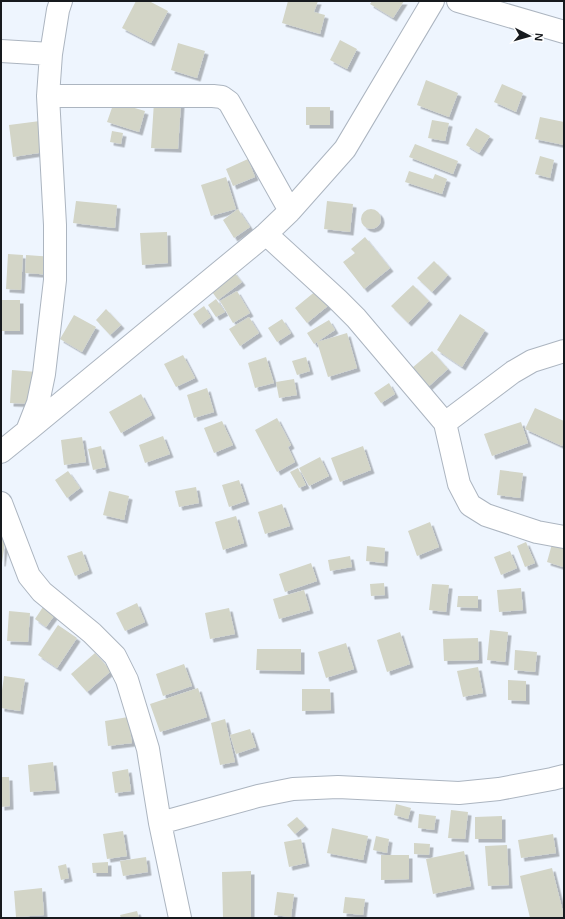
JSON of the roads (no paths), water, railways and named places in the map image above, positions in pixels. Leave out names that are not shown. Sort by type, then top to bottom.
[{"type":"street","points":[[27,431],[38,403],[44,374],[55,280],[55,225],[48,96],[51,54],[58,10],[61,1]]},
{"type":"street","points":[[1,452],[266,234],[290,211],[345,149],[433,1]]},
{"type":"street","points":[[458,1],[564,32]]},
{"type":"street","points":[[1,51],[51,54]]},
{"type":"street","points":[[48,96],[222,97],[229,102],[290,211]]},
{"type":"street","points":[[266,234],[356,318],[445,423],[459,484],[470,505],[486,515],[537,532],[564,537]]},
{"type":"street","points":[[445,423],[513,372],[532,361],[564,351]]},
{"type":"street","points":[[1,503],[29,576],[42,592],[92,633],[115,656],[127,680],[148,749],[160,823],[180,918]]},
{"type":"street","points":[[160,823],[258,796],[293,790],[338,787],[459,793],[498,789],[564,776]]}]
